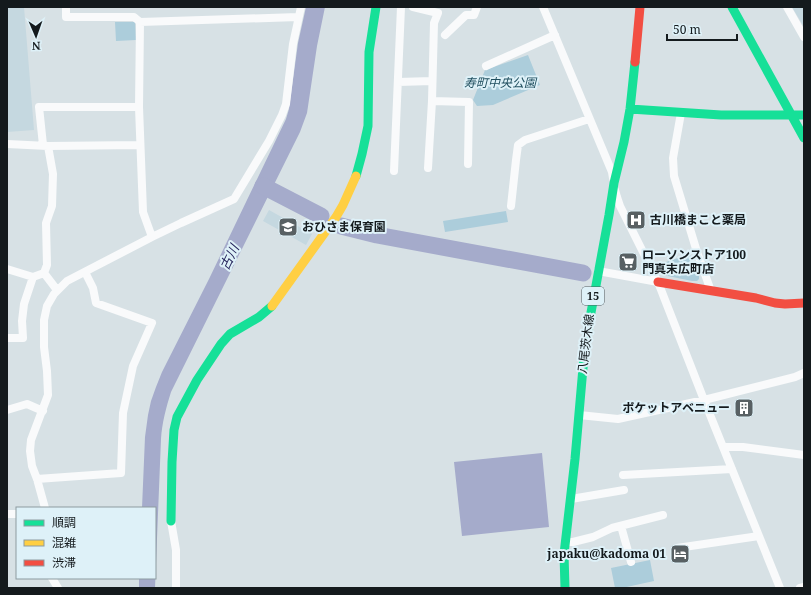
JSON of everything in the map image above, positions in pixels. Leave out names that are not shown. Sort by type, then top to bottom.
[{"type":"street","points":[[66,7],[66,16],[134,17],[140,22],[298,17]]},
{"type":"street","points":[[45,507],[32,466],[30,451],[31,440],[48,395],[44,347],[44,320],[46,306],[57,290],[67,281],[152,237],[234,200],[269,141],[286,104],[293,44],[301,7]]},
{"type":"street","points":[[176,588],[176,550],[171,521],[172,462],[174,430],[177,417],[221,344],[230,334],[271,308],[336,219],[346,200],[352,187],[367,135],[369,52],[376,7]]},
{"type":"street","points":[[394,170],[401,7]]},
{"type":"street","points":[[413,7],[427,9],[438,13],[434,23],[432,101],[428,168]]},
{"type":"street","points":[[445,35],[466,15],[474,14],[477,7]]},
{"type":"street","points":[[543,7],[612,172],[620,206],[658,282],[780,588]]},
{"type":"street","name":"八尾茨木線","points":[[565,588],[564,554],[571,499],[585,345],[614,183],[630,109],[640,7]]},
{"type":"street","points":[[732,7],[804,138]]},
{"type":"street","points":[[787,7],[804,37]]},
{"type":"street","points":[[140,22],[139,107],[143,212],[152,237]]},
{"type":"street","points":[[486,66],[555,35]]},
{"type":"street","points":[[398,82],[432,81]]},
{"type":"street","points":[[432,101],[469,102],[468,164]]},
{"type":"street","points":[[7,269],[34,277],[44,273],[47,265],[46,223],[52,206],[53,174],[39,107],[139,107]]},
{"type":"street","points":[[630,109],[722,115],[804,115]]},
{"type":"street","points":[[681,113],[674,158],[674,176],[697,252],[711,290]]},
{"type":"street","points":[[511,206],[518,145],[525,140],[589,119]]},
{"type":"street","points":[[7,144],[46,146],[140,145]]},
{"type":"street","points":[[598,271],[756,298],[770,302],[785,304],[804,303]]},
{"type":"street","points":[[37,479],[121,473],[123,413],[133,366],[152,323],[96,303],[93,288],[85,272]]},
{"type":"street","points":[[44,273],[57,290]]},
{"type":"street","points":[[7,338],[23,338],[22,321],[24,304],[34,277]]},
{"type":"street","points":[[579,415],[618,419],[704,400],[795,377],[804,373]]},
{"type":"street","points":[[7,410],[27,404],[43,411]]},
{"type":"street","points":[[723,448],[743,447],[804,455]]},
{"type":"street","points":[[623,475],[732,469]]},
{"type":"street","points":[[571,499],[624,490]]},
{"type":"street","points":[[566,542],[573,542],[593,537],[612,528],[663,515]]},
{"type":"street","points":[[621,526],[631,562]]},
{"type":"street","points":[[677,548],[759,536]]},
{"type":"street","points":[[53,579],[58,588]]},
{"type":"street","points":[[800,588],[804,587]]},
{"type":"shaded area","points":[[7,7],[24,7],[34,130],[7,132]]},
{"type":"shaded area","points":[[792,7],[804,7],[804,27]]},
{"type":"shaded area","name":"おひさま保育園","points":[[269,210],[312,234],[306,245],[263,221]]},
{"type":"green space","points":[[115,22],[135,22],[136,40],[116,41]]},
{"type":"green space","name":"寿町中央公園","points":[[528,55],[540,85],[493,105],[477,106],[473,100],[485,70]]},
{"type":"green space","points":[[506,211],[508,222],[445,232],[443,221]]},
{"type":"green space","points":[[690,254],[699,276],[697,281],[658,274],[654,266]]},
{"type":"green space","points":[[650,560],[654,581],[622,588],[615,588],[611,568]]},
{"type":"water","name":"古川","points":[[306,7],[325,7],[317,46],[307,113],[300,132],[171,392],[162,427],[156,563],[156,507],[142,507],[145,437],[151,401],[162,372],[209,279],[286,119],[289,109],[298,43]]},
{"type":"water","points":[[542,453],[549,527],[462,536],[454,462]]},
{"type":"water","points":[[139,579],[155,579],[155,588],[139,588]]},
{"type":"waterway","points":[[263,186],[321,216]]},
{"type":"waterway","points":[[341,226],[377,235],[583,273]]},
{"type":"traffic: fast","points":[[356,176],[368,126],[369,52],[376,7]]},
{"type":"traffic: fast","points":[[732,7],[804,138]]},
{"type":"traffic: fast","points":[[565,588],[564,554],[575,459],[585,345],[614,183],[630,109],[635,62]]},
{"type":"traffic: fast","points":[[630,109],[721,115],[804,115]]},
{"type":"traffic: fast","points":[[171,521],[172,462],[174,430],[177,417],[197,380],[221,344],[230,334],[259,317],[272,306]]},
{"type":"traffic: slow","points":[[272,306],[336,217],[356,176]]},
{"type":"traffic: jam","points":[[635,62],[640,7]]},
{"type":"traffic: jam","points":[[658,282],[756,298],[775,303],[804,303]]},
{"type":"place","name":"古川橋まこと薬局","points":[[636,220]]},
{"type":"place","name":"おひさま保育園","points":[[288,227]]},
{"type":"place","name":"ローソンストア100 門真末広町店","points":[[628,262]]},
{"type":"place","name":"ポケットアベニュー","points":[[744,408]]},
{"type":"place","name":"japaku@kadoma 01","points":[[680,554]]}]
